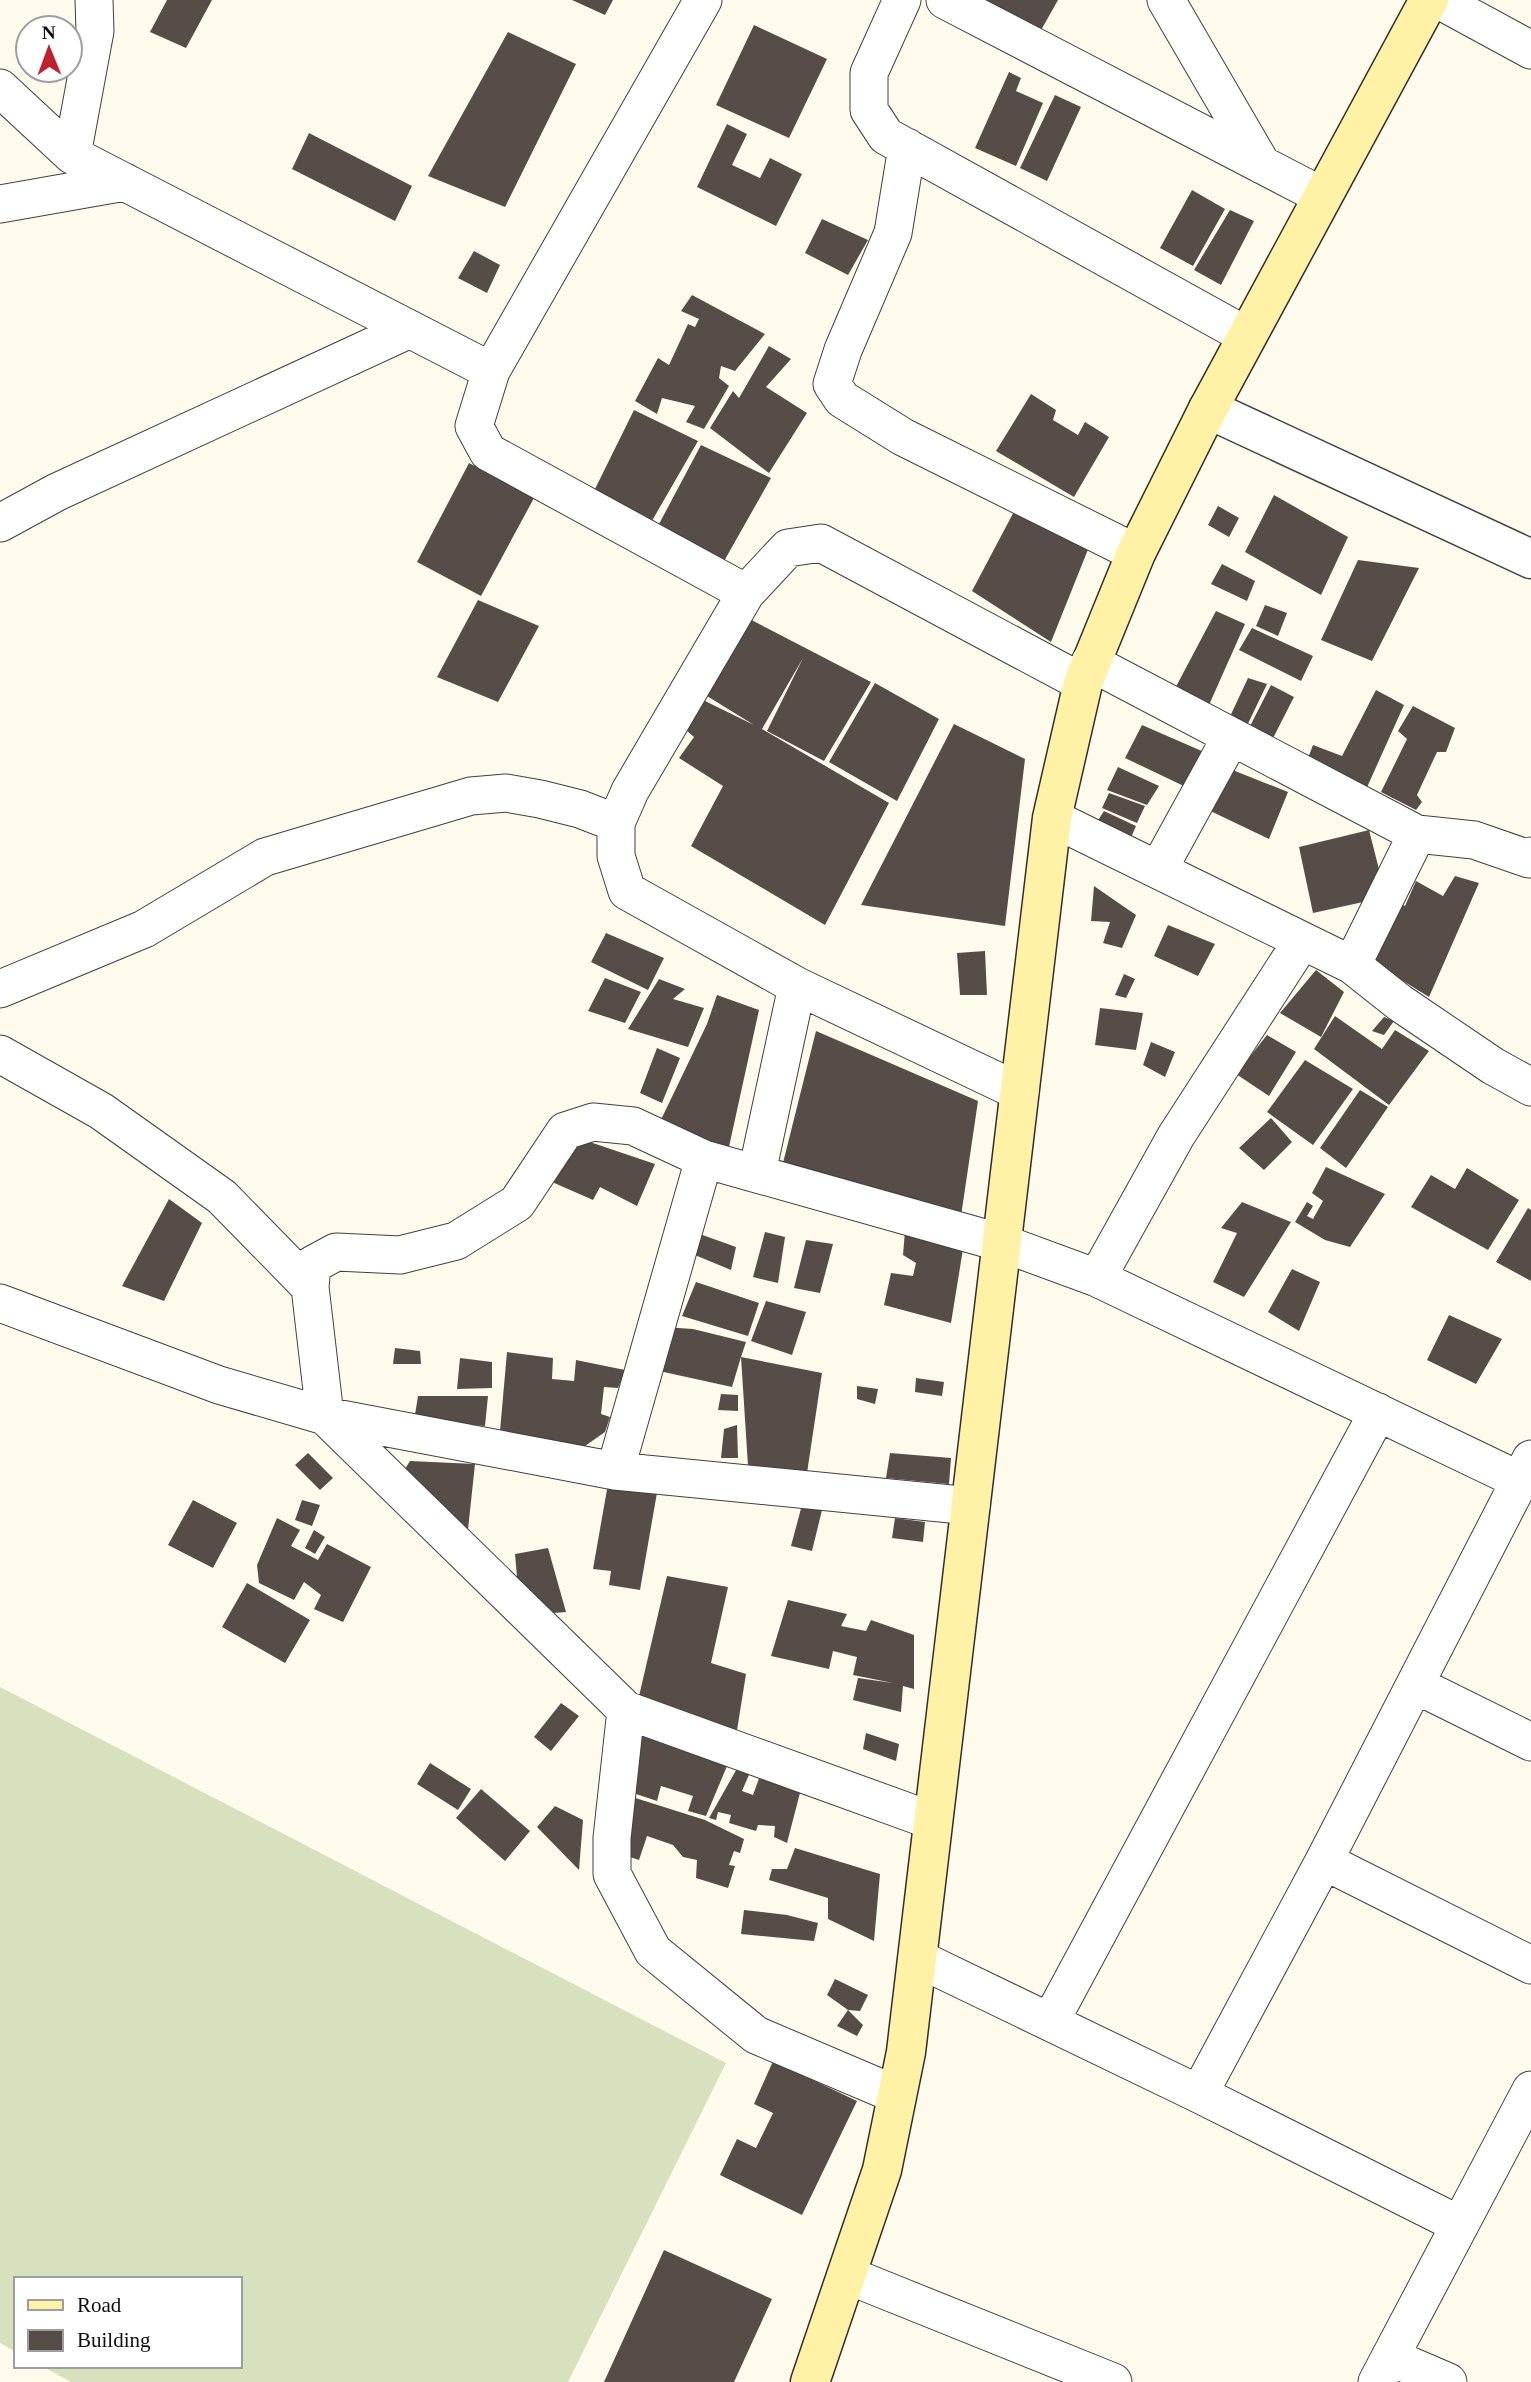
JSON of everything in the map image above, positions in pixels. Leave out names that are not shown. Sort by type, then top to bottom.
[{"type":"main road","points":[[810,2382],[881,2171],[906,2052],[1052,818],[1087,673],[1136,553],[1208,409],[1429,0]]},
{"type":"street","points":[[72,155],[95,31],[94,0]]},
{"type":"street","points":[[703,0],[491,371],[474,426],[488,452],[746,593]]},
{"type":"street","points":[[902,0],[869,73],[869,110],[886,136],[1247,336]]},
{"type":"street","points":[[945,0],[1322,196]]},
{"type":"street","points":[[1166,0],[1262,165]]},
{"type":"street","points":[[1439,0],[1531,50]]},
{"type":"street","points":[[0,88],[72,155],[491,371]]},
{"type":"street","points":[[907,147],[892,233],[832,384],[842,399],[902,438],[1136,553]]},
{"type":"street","points":[[0,204],[125,182]]},
{"type":"street","points":[[0,523],[57,492],[410,329]]},
{"type":"street","points":[[1208,409],[1531,559]]},
{"type":"street","points":[[1020,1092],[797,986],[627,891],[616,856],[617,823],[630,791],[746,593],[788,548],[821,543],[1087,673],[1231,737],[1418,834],[1474,840],[1530,858]]},
{"type":"street","points":[[1158,870],[1231,737]]},
{"type":"street","points":[[0,989],[144,929],[265,857],[471,796],[506,793],[540,799],[580,809],[617,823]]},
{"type":"street","points":[[1052,818],[1353,965],[1400,1003],[1493,1066],[1531,1087]]},
{"type":"street","points":[[1353,965],[1418,834]]},
{"type":"street","points":[[1097,1278],[1176,1136],[1302,941]]},
{"type":"street","points":[[757,1173],[797,986]]},
{"type":"street","points":[[0,1054],[101,1111],[222,1197],[310,1287]]},
{"type":"street","points":[[933,1821],[626,1710],[325,1416],[310,1287],[312,1265],[336,1252],[400,1255],[456,1241],[517,1203],[565,1131],[593,1122],[633,1126],[704,1158],[1002,1243],[1097,1278],[1378,1412],[1526,1470],[1324,1861],[1199,2094]]},
{"type":"street","points":[[615,1471],[704,1158]]},
{"type":"street","points":[[0,1303],[219,1385],[325,1416],[615,1471],[971,1506]]},
{"type":"street","points":[[1050,2022],[1378,1412]]},
{"type":"street","points":[[1416,1685],[1531,1742]]},
{"type":"street","points":[[626,1710],[612,1838],[612,1874],[653,1951],[756,2035],[897,2095]]},
{"type":"street","points":[[1324,1861],[1531,1965]]},
{"type":"street","points":[[917,1958],[1199,2094],[1460,2225]]},
{"type":"street","points":[[1448,2382],[1384,2369],[1531,2090]]},
{"type":"street","points":[[848,2275],[1113,2382]]},
{"type":"green space","points":[[0,1687],[726,2063],[568,2382],[71,2382],[46,2368],[242,2368],[242,2277],[14,2277],[14,2351],[0,2343]]},
{"type":"building","points":[[167,0],[212,0],[186,48],[150,32]]},
{"type":"building","points":[[572,0],[613,0],[605,15]]},
{"type":"building","points":[[985,0],[1058,0],[1040,32]]},
{"type":"building","points":[[754,25],[827,59],[789,138],[716,105]]},
{"type":"building","points":[[508,32],[576,64],[505,207],[428,176]]},
{"type":"building","points":[[1009,72],[1021,78],[1016,91],[1043,103],[1016,166],[975,148]]},
{"type":"building","points":[[1055,95],[1081,107],[1047,181],[1020,168]]},
{"type":"building","points":[[727,124],[747,134],[732,165],[760,178],[770,158],[802,174],[776,226],[697,187]]},
{"type":"building","points":[[309,133],[412,186],[395,221],[292,169]]},
{"type":"building","points":[[1192,190],[1225,209],[1193,266],[1160,248]]},
{"type":"building","points":[[1230,210],[1254,221],[1221,285],[1194,270]]},
{"type":"building","points":[[822,219],[868,240],[848,275],[805,253]]},
{"type":"building","points":[[474,251],[500,265],[487,293],[458,278]]},
{"type":"building","points":[[692,295],[765,334],[735,371],[721,366],[719,378],[729,386],[704,429],[686,422],[695,406],[662,398],[657,414],[635,401],[658,358],[669,365],[688,324],[695,327],[699,319],[681,311]]},
{"type":"building","points":[[769,346],[791,359],[766,387],[807,413],[769,473],[710,428],[733,391],[739,398]]},
{"type":"building","points":[[1031,394],[1056,410],[1053,420],[1078,435],[1085,422],[1109,437],[1074,497],[996,451]]},
{"type":"building","points":[[634,410],[698,441],[649,526],[594,491]]},
{"type":"building","points":[[701,445],[771,478],[723,563],[659,524]]},
{"type":"building","points":[[469,463],[534,498],[481,596],[417,562]]},
{"type":"building","points":[[1274,495],[1348,537],[1321,595],[1245,552]]},
{"type":"building","points":[[1018,504],[1091,542],[1051,642],[972,591]]},
{"type":"building","points":[[1218,506],[1239,518],[1229,537],[1208,525]]},
{"type":"building","points":[[1358,560],[1419,568],[1372,661],[1321,640]]},
{"type":"building","points":[[1222,564],[1255,581],[1247,601],[1211,584]]},
{"type":"building","points":[[478,600],[539,626],[498,702],[437,677]]},
{"type":"building","points":[[1265,605],[1287,613],[1278,636],[1256,626]]},
{"type":"building","points":[[1216,611],[1245,624],[1205,714],[1170,698]]},
{"type":"building","points":[[742,615],[871,682],[824,761],[767,731],[803,658],[762,729],[889,803],[825,925],[691,846],[723,786],[679,758],[694,737],[685,729],[701,699],[754,725],[707,696]]},
{"type":"building","points":[[1252,628],[1313,656],[1301,681],[1239,650]]},
{"type":"building","points":[[1248,678],[1267,684],[1243,734],[1226,725]]},
{"type":"building","points":[[875,683],[939,719],[897,801],[829,762]]},
{"type":"building","points":[[1271,685],[1294,697],[1269,746],[1246,734]]},
{"type":"building","points":[[1376,690],[1404,705],[1364,794],[1305,766],[1313,745],[1342,756]]},
{"type":"building","points":[[1413,706],[1455,728],[1446,752],[1437,752],[1417,795],[1422,802],[1416,810],[1381,792],[1407,739],[1398,731]]},
{"type":"building","points":[[954,724],[1025,759],[1005,926],[861,905]]},
{"type":"building","points":[[1142,725],[1204,752],[1188,788],[1125,758]]},
{"type":"building","points":[[1118,767],[1159,786],[1147,805],[1107,790]]},
{"type":"building","points":[[1225,767],[1288,792],[1269,839],[1202,807]]},
{"type":"building","points":[[1109,793],[1145,806],[1137,823],[1102,808]]},
{"type":"building","points":[[1104,811],[1136,826],[1129,842],[1095,825]]},
{"type":"building","points":[[1369,830],[1386,897],[1313,913],[1299,847]]},
{"type":"building","points":[[1455,876],[1479,883],[1429,997],[1366,958],[1394,900],[1405,906],[1416,881],[1443,896]]},
{"type":"building","points":[[1094,886],[1136,915],[1122,948],[1103,943],[1110,922],[1091,921]]},
{"type":"building","points":[[1168,925],[1215,944],[1198,976],[1154,956]]},
{"type":"building","points":[[606,933],[664,958],[648,990],[591,962]]},
{"type":"building","points":[[985,951],[987,995],[960,995],[957,953]]},
{"type":"building","points":[[1316,970],[1344,992],[1321,1037],[1280,1013]]},
{"type":"building","points":[[1124,974],[1135,979],[1126,998],[1115,995]]},
{"type":"building","points":[[605,978],[641,992],[625,1023],[588,1011]]},
{"type":"building","points":[[659,979],[685,989],[673,999],[704,1008],[688,1047],[628,1029]]},
{"type":"building","points":[[717,995],[759,1010],[727,1156],[656,1130],[707,1024]]},
{"type":"building","points":[[1100,1008],[1143,1013],[1136,1050],[1095,1045]]},
{"type":"building","points":[[1335,1016],[1382,1049],[1395,1030],[1429,1051],[1389,1105],[1314,1049]]},
{"type":"building","points":[[1384,1017],[1394,1021],[1384,1035],[1372,1031]]},
{"type":"building","points":[[816,1031],[978,1101],[960,1223],[783,1163]]},
{"type":"building","points":[[1267,1035],[1296,1052],[1269,1096],[1236,1074]]},
{"type":"building","points":[[1151,1042],[1175,1052],[1165,1077],[1143,1065]]},
{"type":"building","points":[[657,1048],[680,1058],[662,1103],[640,1093]]},
{"type":"building","points":[[1305,1060],[1353,1089],[1313,1145],[1267,1112]]},
{"type":"building","points":[[1360,1090],[1388,1107],[1346,1168],[1320,1148]]},
{"type":"building","points":[[1271,1118],[1292,1142],[1264,1170],[1239,1148]]},
{"type":"building","points":[[575,1137],[655,1164],[637,1206],[600,1187],[593,1200],[552,1182]]},
{"type":"building","points":[[1326,1167],[1385,1194],[1350,1247],[1325,1240],[1295,1222],[1307,1202],[1313,1206],[1307,1216],[1313,1219],[1323,1201],[1312,1193]]},
{"type":"building","points":[[1467,1168],[1519,1200],[1488,1250],[1411,1207],[1431,1175],[1455,1189]]},
{"type":"building","points":[[169,1199],[202,1223],[164,1301],[122,1286]]},
{"type":"building","points":[[1242,1202],[1291,1222],[1244,1297],[1213,1282],[1237,1233],[1221,1228]]},
{"type":"building","points":[[1528,1208],[1531,1210],[1531,1281],[1496,1262]]},
{"type":"building","points":[[905,1231],[963,1249],[951,1323],[884,1305],[891,1273],[913,1276],[916,1263],[903,1255]]},
{"type":"building","points":[[765,1232],[785,1237],[778,1283],[753,1277]]},
{"type":"building","points":[[697,1233],[736,1247],[731,1270],[690,1253]]},
{"type":"building","points":[[806,1240],[833,1244],[820,1293],[794,1288]]},
{"type":"building","points":[[1292,1269],[1320,1282],[1299,1331],[1268,1312]]},
{"type":"building","points":[[696,1282],[759,1303],[748,1336],[682,1316]]},
{"type":"building","points":[[766,1301],[806,1312],[792,1355],[751,1341]]},
{"type":"building","points":[[1449,1315],[1502,1339],[1476,1384],[1427,1360]]},
{"type":"building","points":[[664,1327],[693,1329],[746,1342],[732,1387],[650,1369]]},
{"type":"building","points":[[395,1348],[420,1351],[421,1364],[393,1364]]},
{"type":"building","points":[[507,1352],[553,1358],[552,1379],[574,1381],[576,1360],[625,1370],[618,1388],[604,1387],[601,1414],[610,1417],[605,1432],[585,1446],[500,1431]]},
{"type":"building","points":[[741,1357],[822,1373],[807,1473],[748,1466]]},
{"type":"building","points":[[460,1358],[492,1362],[492,1388],[457,1389]]},
{"type":"building","points":[[916,1378],[944,1382],[942,1396],[915,1392]]},
{"type":"building","points":[[857,1386],[878,1389],[875,1404],[857,1399]]},
{"type":"building","points":[[721,1394],[738,1395],[738,1411],[718,1410]]},
{"type":"building","points":[[418,1396],[488,1396],[485,1426],[414,1421]]},
{"type":"building","points":[[737,1425],[738,1458],[721,1458],[724,1429]]},
{"type":"building","points":[[308,1453],[333,1478],[320,1490],[295,1465]]},
{"type":"building","points":[[890,1453],[951,1458],[949,1484],[886,1478]]},
{"type":"building","points":[[410,1461],[475,1464],[467,1539],[397,1482]]},
{"type":"building","points":[[609,1478],[658,1487],[640,1590],[609,1585],[611,1571],[593,1569]]},
{"type":"building","points":[[193,1500],[237,1523],[213,1568],[168,1545]]},
{"type":"building","points":[[302,1500],[320,1505],[312,1526],[295,1520]]},
{"type":"building","points":[[803,1501],[823,1506],[812,1551],[791,1546]]},
{"type":"building","points":[[277,1518],[300,1530],[291,1546],[318,1560],[327,1544],[371,1567],[343,1622],[314,1609],[321,1595],[304,1582],[294,1600],[259,1583],[257,1565]]},
{"type":"building","points":[[895,1518],[925,1522],[923,1542],[892,1538]]},
{"type":"building","points":[[314,1530],[325,1537],[315,1554],[305,1548]]},
{"type":"building","points":[[548,1548],[566,1612],[541,1614],[519,1600],[515,1554]]},
{"type":"building","points":[[667,1576],[728,1587],[711,1663],[746,1674],[734,1749],[636,1709]]},
{"type":"building","points":[[247,1583],[310,1620],[285,1663],[222,1627]]},
{"type":"building","points":[[788,1600],[847,1614],[841,1626],[866,1631],[871,1620],[914,1635],[914,1689],[903,1686],[901,1712],[853,1700],[858,1678],[893,1683],[853,1675],[857,1657],[833,1651],[829,1669],[771,1656]]},
{"type":"building","points":[[561,1703],[579,1716],[551,1751],[534,1737]]},
{"type":"building","points":[[641,1731],[730,1759],[706,1816],[688,1811],[693,1796],[661,1786],[657,1801],[627,1791]]},
{"type":"building","points":[[866,1733],[899,1744],[896,1761],[863,1749]]},
{"type":"building","points":[[430,1763],[471,1789],[458,1810],[417,1784]]},
{"type":"building","points":[[739,1765],[751,1770],[742,1791],[753,1795],[761,1773],[801,1789],[787,1843],[774,1837],[775,1826],[758,1825],[756,1831],[729,1823],[731,1815],[718,1812],[716,1820],[709,1818]]},
{"type":"building","points":[[481,1789],[530,1831],[505,1861],[456,1818]]},
{"type":"building","points":[[626,1795],[705,1820],[744,1839],[740,1853],[734,1851],[729,1865],[735,1866],[728,1888],[696,1878],[697,1860],[683,1857],[673,1845],[647,1836],[639,1860],[615,1852]]},
{"type":"building","points":[[555,1806],[583,1820],[579,1870],[537,1827]]},
{"type":"building","points":[[795,1848],[880,1874],[874,1941],[828,1919],[828,1898],[769,1880],[772,1869],[787,1869]]},
{"type":"building","points":[[744,1910],[787,1915],[818,1923],[814,1941],[741,1934]]},
{"type":"building","points":[[835,1979],[868,1995],[860,2011],[848,2010],[827,1995]]},
{"type":"building","points":[[848,2010],[863,2025],[857,2036],[837,2026]]},
{"type":"building","points":[[773,2061],[857,2101],[802,2215],[720,2175],[737,2139],[756,2148],[773,2113],[754,2104]]},
{"type":"building","points":[[664,2250],[772,2299],[734,2382],[604,2382]]}]
